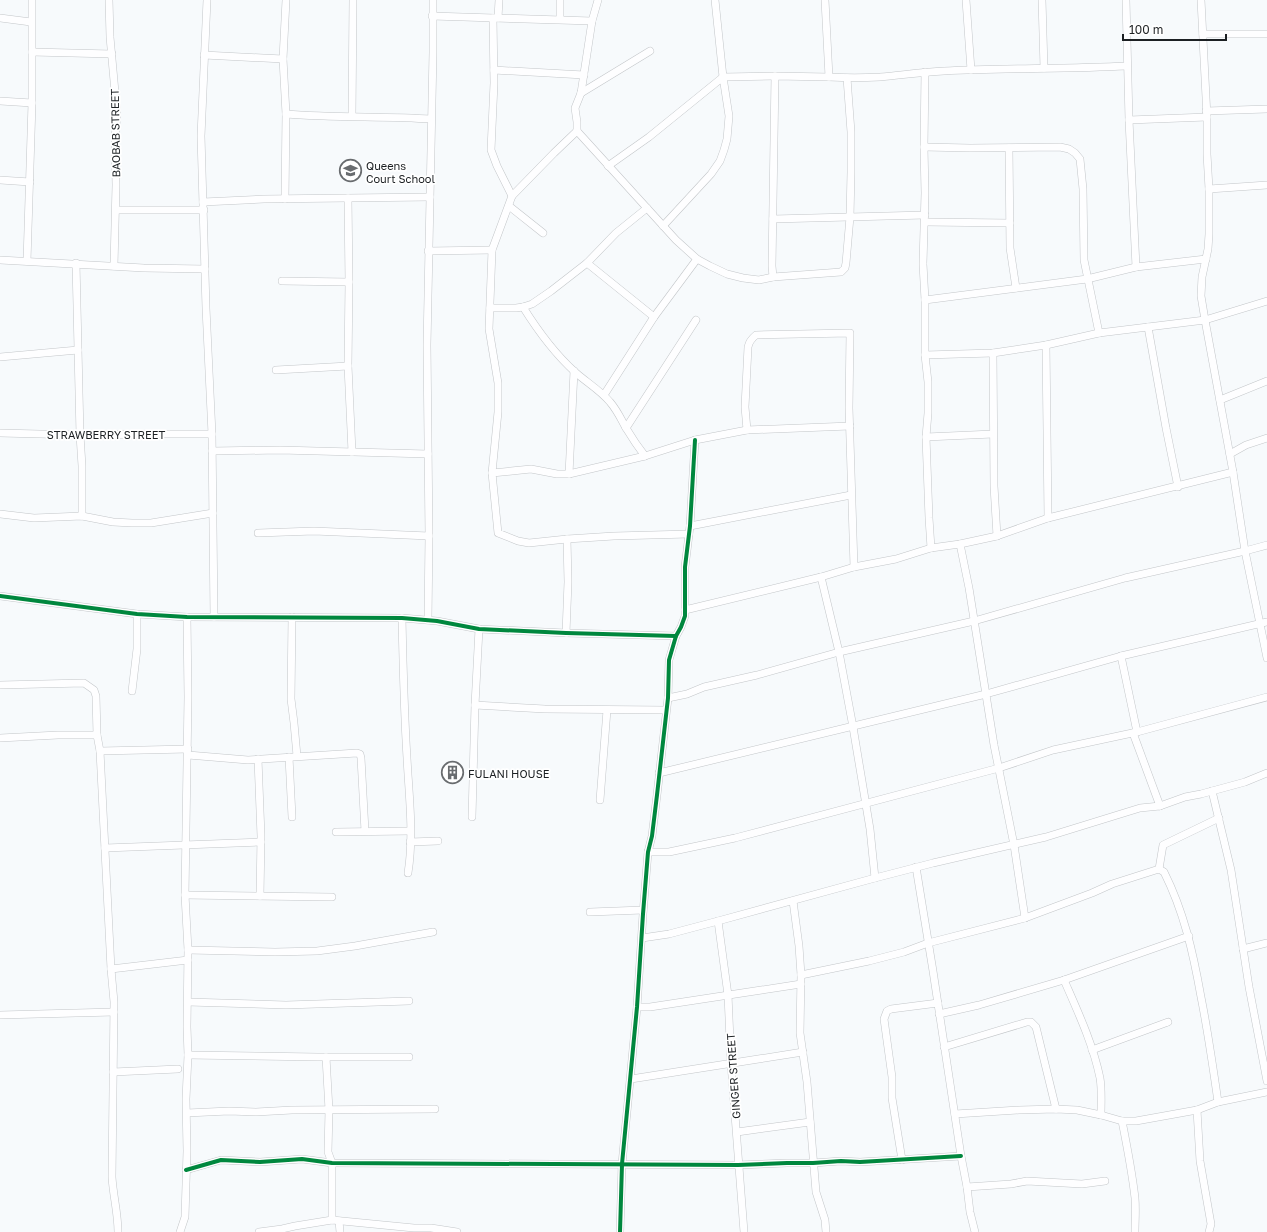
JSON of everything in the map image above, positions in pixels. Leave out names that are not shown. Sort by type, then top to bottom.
[{"type":"street","points":[[27,261],[32,103],[32,0]]},
{"type":"street","name":"BAOBAB STREET","points":[[109,0],[117,103],[115,139],[116,210],[114,266]]},
{"type":"street","points":[[207,0],[201,136],[212,434],[214,617]]},
{"type":"street","points":[[285,199],[286,114],[283,59],[286,0]]},
{"type":"street","points":[[352,116],[353,0]]},
{"type":"street","points":[[428,620],[429,536],[427,345],[433,0]]},
{"type":"street","points":[[499,0],[496,18],[491,150],[512,196]]},
{"type":"street","points":[[560,0],[560,19]]},
{"type":"street","points":[[598,0],[592,20],[581,93],[575,108],[577,131],[676,240],[697,259],[726,274],[759,280],[773,277],[842,272],[845,268],[850,217],[850,132],[847,78]]},
{"type":"street","points":[[663,226],[711,174],[720,161],[727,139],[729,116],[723,77],[715,0]]},
{"type":"street","points":[[825,0],[829,77]]},
{"type":"street","points":[[966,0],[971,70]]},
{"type":"street","points":[[1042,0],[1044,68]]},
{"type":"street","points":[[1126,0],[1129,120],[1136,267]]},
{"type":"street","points":[[1201,0],[1209,189],[1209,234],[1202,277],[1201,296],[1234,472],[1245,552],[1264,623],[1267,658]]},
{"type":"street","points":[[432,16],[592,20]]},
{"type":"street","points":[[0,18],[31,22]]},
{"type":"street","points":[[1203,34],[1267,34]]},
{"type":"street","points":[[581,93],[650,50]]},
{"type":"street","points":[[32,52],[112,54]]},
{"type":"street","points":[[204,55],[283,59]]},
{"type":"street","points":[[608,166],[649,137],[723,77],[775,76],[847,78],[971,70],[1127,66]]},
{"type":"street","points":[[494,70],[584,75]]},
{"type":"street","points":[[925,72],[925,218],[922,264],[925,300],[928,390],[926,437],[929,532],[931,548]]},
{"type":"street","points":[[773,277],[775,76]]},
{"type":"street","points":[[0,101],[32,103]]},
{"type":"street","points":[[1129,120],[1267,109]]},
{"type":"street","points":[[286,114],[431,119]]},
{"type":"street","points":[[577,131],[554,152],[512,196],[492,250],[489,329],[498,383],[498,412],[492,474],[498,533],[524,543],[614,536],[689,534]]},
{"type":"street","points":[[924,147],[1060,147],[1075,152],[1080,159],[1083,189],[1084,260],[1099,333]]},
{"type":"street","points":[[1009,148],[1010,248],[1016,288]]},
{"type":"street","points":[[0,180],[30,182]]},
{"type":"street","points":[[1209,189],[1267,185]]},
{"type":"street","points":[[203,202],[430,197]]},
{"type":"street","points":[[348,198],[348,366],[352,452]]},
{"type":"street","points":[[509,206],[543,233]]},
{"type":"street","points":[[490,308],[523,307],[532,304],[587,263],[620,229],[647,208]]},
{"type":"street","points":[[116,210],[204,210]]},
{"type":"street","points":[[773,219],[850,217],[925,218],[1010,223]]},
{"type":"street","points":[[428,251],[492,250]]},
{"type":"street","points":[[604,395],[654,317],[697,259]]},
{"type":"street","points":[[925,300],[1088,279],[1136,267],[1206,259]]},
{"type":"street","points":[[0,260],[205,269]]},
{"type":"street","points":[[76,263],[82,516]]},
{"type":"street","points":[[587,263],[654,317]]},
{"type":"street","points":[[282,281],[349,282]]},
{"type":"street","points":[[926,355],[993,353],[1046,345],[1099,333],[1205,320],[1267,301]]},
{"type":"street","points":[[523,307],[538,331],[550,346],[574,371],[604,395],[619,414],[626,428],[645,456]]},
{"type":"street","points":[[626,428],[696,320]]},
{"type":"street","points":[[1148,327],[1178,487]]},
{"type":"street","points":[[747,430],[745,407],[748,347],[750,340],[756,335],[850,333],[851,495],[854,537],[854,567]]},
{"type":"street","points":[[1046,345],[1048,518]]},
{"type":"street","points":[[0,357],[78,350]]},
{"type":"street","points":[[993,353],[993,434],[996,536]]},
{"type":"street","points":[[276,370],[348,366]]},
{"type":"street","points":[[569,474],[574,371]]},
{"type":"street","points":[[1220,400],[1267,381]]},
{"type":"street","points":[[492,474],[531,469],[557,474],[569,474],[645,456],[695,440],[747,430],[850,426]]},
{"type":"street","name":"STRAWBERRY STREET","points":[[0,433],[80,435],[212,434]]},
{"type":"street","points":[[926,437],[993,434]]},
{"type":"street","points":[[1230,454],[1246,445],[1267,438]]},
{"type":"street","points":[[620,1232],[622,1164],[637,1007],[648,852],[660,773],[668,698],[669,660],[676,636],[684,621],[686,567],[695,440]]},
{"type":"street","points":[[212,451],[280,450],[428,454]]},
{"type":"street","points":[[685,610],[821,577],[854,567],[896,559],[931,548],[960,544],[996,536],[1048,518],[1234,472]]},
{"type":"street","points":[[690,526],[851,495]]},
{"type":"street","points":[[0,514],[34,518],[82,516],[113,522],[151,523],[213,513]]},
{"type":"street","points":[[258,533],[314,531],[429,536]]},
{"type":"street","points":[[566,633],[568,582],[567,539]]},
{"type":"street","points":[[960,544],[994,745],[1014,845],[1025,918]]},
{"type":"street","points":[[668,698],[687,694],[704,687],[757,675],[839,652],[974,621],[1125,578],[1245,552],[1267,545]]},
{"type":"street","points":[[821,577],[839,652],[853,727],[870,829],[875,878]]},
{"type":"street","points":[[0,596],[137,614],[187,617],[402,618],[428,620],[479,630],[676,636]]},
{"type":"street","points":[[132,691],[137,649],[137,614]]},
{"type":"street","points":[[180,1232],[185,1217],[188,1055],[188,950],[185,895],[188,752],[187,617]]},
{"type":"street","points":[[292,617],[291,699],[297,756]]},
{"type":"street","points":[[402,618],[404,703],[410,806],[410,854],[408,873]]},
{"type":"street","points":[[660,773],[986,694],[1121,656],[1264,623]]},
{"type":"street","points":[[472,817],[479,630]]},
{"type":"street","points":[[1121,656],[1135,732],[1160,806]]},
{"type":"street","points":[[0,685],[84,683],[94,690],[96,696],[97,735],[100,752],[114,1002],[112,1177],[118,1232]]},
{"type":"street","points":[[648,852],[669,852],[735,838],[999,768],[1053,750],[1135,732],[1267,697]]},
{"type":"street","points":[[475,705],[545,709],[666,710]]},
{"type":"street","points":[[600,800],[606,710]]},
{"type":"street","points":[[0,738],[58,735],[97,735]]},
{"type":"street","points":[[100,752],[188,752],[258,759],[357,753],[360,754],[361,758],[365,831]]},
{"type":"street","points":[[289,757],[292,817]]},
{"type":"street","points":[[258,759],[261,842],[260,896]]},
{"type":"street","points":[[642,938],[669,934],[875,878],[973,853],[1046,837],[1140,808],[1160,806],[1185,797],[1245,782],[1267,772]]},
{"type":"street","points":[[1212,791],[1231,870],[1243,949],[1267,1081]]},
{"type":"street","points":[[1159,869],[1163,845],[1219,818]]},
{"type":"street","points":[[336,832],[410,830]]},
{"type":"street","points":[[410,842],[438,841]]},
{"type":"street","points":[[105,848],[138,846],[170,847],[261,842]]},
{"type":"street","points":[[916,868],[970,1212],[975,1232]]},
{"type":"street","points":[[801,975],[870,961],[904,952],[928,943],[1025,918],[1112,884],[1159,869],[1164,872],[1168,880],[1189,936],[1210,1044],[1218,1102]]},
{"type":"street","points":[[185,895],[332,897]]},
{"type":"street","points":[[793,900],[801,975],[800,1033],[807,1082],[816,1192],[826,1232]]},
{"type":"street","points":[[590,912],[643,910]]},
{"type":"street","name":"GINGER STREET","points":[[718,921],[728,995],[731,1063],[744,1232]]},
{"type":"street","points":[[188,950],[268,952],[317,951],[355,946],[433,932]]},
{"type":"street","points":[[939,1014],[979,1005],[1064,980],[1189,936]]},
{"type":"street","points":[[1243,949],[1267,943]]},
{"type":"street","points":[[111,969],[188,960]]},
{"type":"street","points":[[1064,980],[1092,1050],[1100,1079],[1102,1092],[1101,1115]]},
{"type":"street","points":[[637,1007],[650,1007],[801,984]]},
{"type":"street","points":[[188,1002],[286,1006],[409,1001]]},
{"type":"street","points":[[902,1160],[892,1098],[892,1077],[884,1019],[887,1011],[891,1009],[938,1003]]},
{"type":"street","points":[[0,1015],[114,1012]]},
{"type":"street","points":[[944,1047],[1031,1022],[1036,1027],[1056,1109]]},
{"type":"street","points":[[1092,1050],[1168,1022]]},
{"type":"street","points":[[631,1079],[803,1052]]},
{"type":"street","points":[[188,1055],[326,1058],[409,1057]]},
{"type":"street","points":[[326,1058],[329,1110],[328,1152],[332,1164],[335,1220],[340,1232]]},
{"type":"street","points":[[113,1072],[178,1069]]},
{"type":"street","points":[[955,1114],[1056,1109],[1077,1110],[1122,1121],[1136,1121],[1197,1110],[1218,1102],[1267,1092]]},
{"type":"street","points":[[187,1113],[229,1111],[256,1112],[292,1110],[435,1109]]},
{"type":"street","points":[[1197,1110],[1200,1161],[1211,1224],[1209,1232]]},
{"type":"street","points":[[1122,1121],[1131,1166],[1135,1199],[1135,1232]]},
{"type":"street","points":[[737,1132],[810,1122]]},
{"type":"street","points":[[186,1170],[221,1160],[260,1162],[302,1159],[332,1164],[738,1165],[787,1162],[860,1162],[961,1156]]},
{"type":"street","points":[[967,1187],[1011,1184],[1027,1181],[1082,1184],[1105,1181]]},
{"type":"street","points":[[259,1232],[282,1230],[295,1226],[335,1220],[414,1228],[431,1228],[457,1232]]},
{"type":"cycle path","points":[[620,1232],[622,1164],[637,1007],[648,852],[652,836],[668,698],[669,660],[676,636],[685,616],[685,567],[690,526],[695,440]]},
{"type":"cycle path","points":[[0,596],[137,614],[187,617],[402,618],[437,621],[479,629],[676,636]]},
{"type":"cycle path","points":[[186,1170],[221,1160],[260,1162],[302,1159],[332,1163],[738,1165],[841,1161],[860,1162],[961,1156]]},
{"type":"place","name":"Queens Court School","points":[[350,171]]},
{"type":"place","name":"FULANI HOUSE","points":[[453,773]]}]
